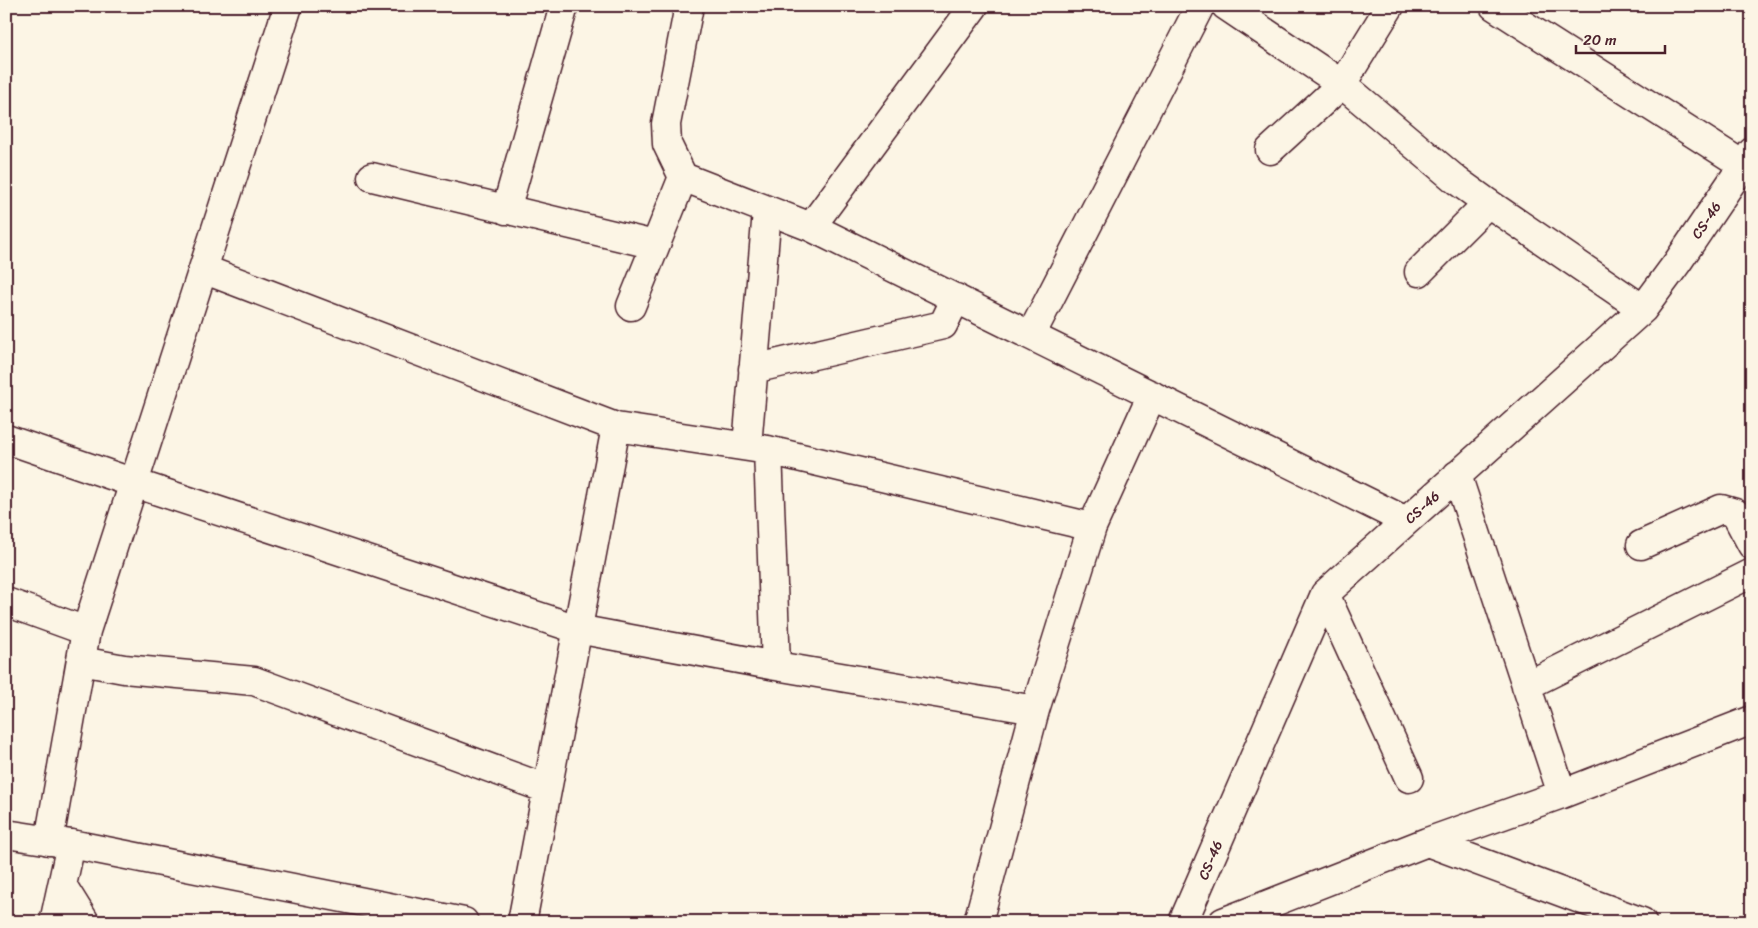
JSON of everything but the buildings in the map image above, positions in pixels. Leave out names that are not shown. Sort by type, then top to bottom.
[{"type":"street","points":[[54,922],[62,885],[60,842],[86,631],[288,6]]},
{"type":"street","points":[[506,210],[564,6]]},
{"type":"street","points":[[690,6],[666,124],[667,144],[683,177],[810,227],[1406,521]]},
{"type":"street","points":[[810,227],[974,6]]},
{"type":"street","points":[[1031,335],[1200,6]]},
{"type":"street","points":[[1226,6],[1342,84],[1456,180],[1643,309]]},
{"type":"street","points":[[1270,150],[1342,84],[1390,6]]},
{"type":"street","points":[[1494,6],[1747,158]]},
{"type":"street","name":"CS-46","points":[[1183,922],[1325,594],[1643,309],[1677,263],[1747,158]]},
{"type":"street","points":[[372,177],[655,245]]},
{"type":"street","points":[[631,306],[683,177]]},
{"type":"street","points":[[1419,272],[1488,203]]},
{"type":"street","points":[[767,210],[753,369],[776,666]]},
{"type":"street","points":[[203,269],[616,427],[758,448],[1092,527]]},
{"type":"street","points":[[753,369],[943,325],[956,298]]},
{"type":"street","points":[[978,922],[1035,710],[1092,527],[1152,395]]},
{"type":"street","points":[[522,922],[616,427]]},
{"type":"street","points":[[6,439],[134,484],[577,629],[776,666],[1035,710]]},
{"type":"street","points":[[1457,476],[1562,794]]},
{"type":"street","points":[[1641,545],[1721,509],[1735,513],[1752,545]]},
{"type":"street","points":[[1526,686],[1752,573]]},
{"type":"street","points":[[1325,594],[1409,778]]},
{"type":"street","points":[[6,602],[86,631]]},
{"type":"street","points":[[81,661],[124,669],[254,682],[547,789]]},
{"type":"street","points":[[1223,922],[1427,842],[1562,794],[1752,720]]},
{"type":"street","points":[[6,834],[60,842],[388,914],[464,922]]},
{"type":"street","points":[[1427,842],[1626,919]]},
{"type":"street","points":[[62,885],[85,922]]}]
